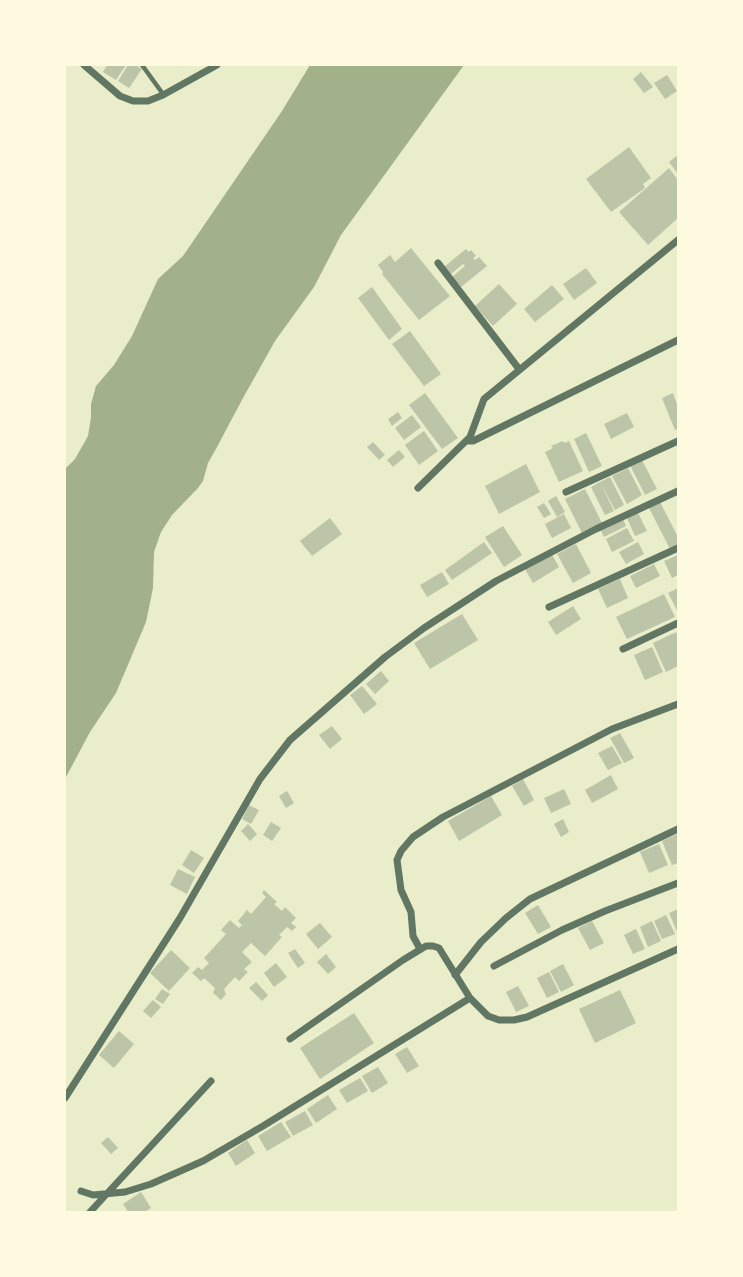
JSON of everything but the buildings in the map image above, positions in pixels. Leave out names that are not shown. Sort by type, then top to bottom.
[{"type":"street","points":[[84,65],[120,96],[133,101],[148,101],[163,95],[217,65]]},
{"type":"street","points":[[418,488],[470,437],[484,399],[678,240]]},
{"type":"street","points":[[438,263],[519,369]]},
{"type":"street","points":[[466,441],[473,441],[678,340]]},
{"type":"street","points":[[566,492],[678,440]]},
{"type":"street","points":[[65,1098],[180,918],[260,779],[290,740],[385,657],[496,581],[596,528],[678,491]]},
{"type":"street","points":[[548,607],[678,548]]},
{"type":"street","points":[[623,649],[678,623]]},
{"type":"street","points":[[420,949],[413,936],[411,912],[401,890],[397,860],[401,850],[413,836],[479,797],[612,729],[678,704]]},
{"type":"street","points":[[455,975],[481,942],[530,899],[678,829]]},
{"type":"street","points":[[494,966],[562,930],[678,883]]},
{"type":"street","points":[[290,1039],[420,949],[433,946],[439,948],[470,998],[488,1016],[499,1020],[527,1017],[678,949]]},
{"type":"street","points":[[81,1191],[93,1195],[108,1194],[151,1184],[203,1161],[470,998]]},
{"type":"street","points":[[90,1212],[211,1081]]},
{"type":"lane","points":[[142,65],[163,95]]},
{"type":"shaded area","points":[[310,65],[464,65],[341,235],[314,287],[275,341],[243,398],[208,463],[203,481],[172,515],[161,532],[154,552],[153,588],[146,622],[116,693],[90,732],[65,779],[65,469],[75,459],[88,436],[96,386],[114,365],[132,336],[158,279],[183,256],[282,111]]}]
